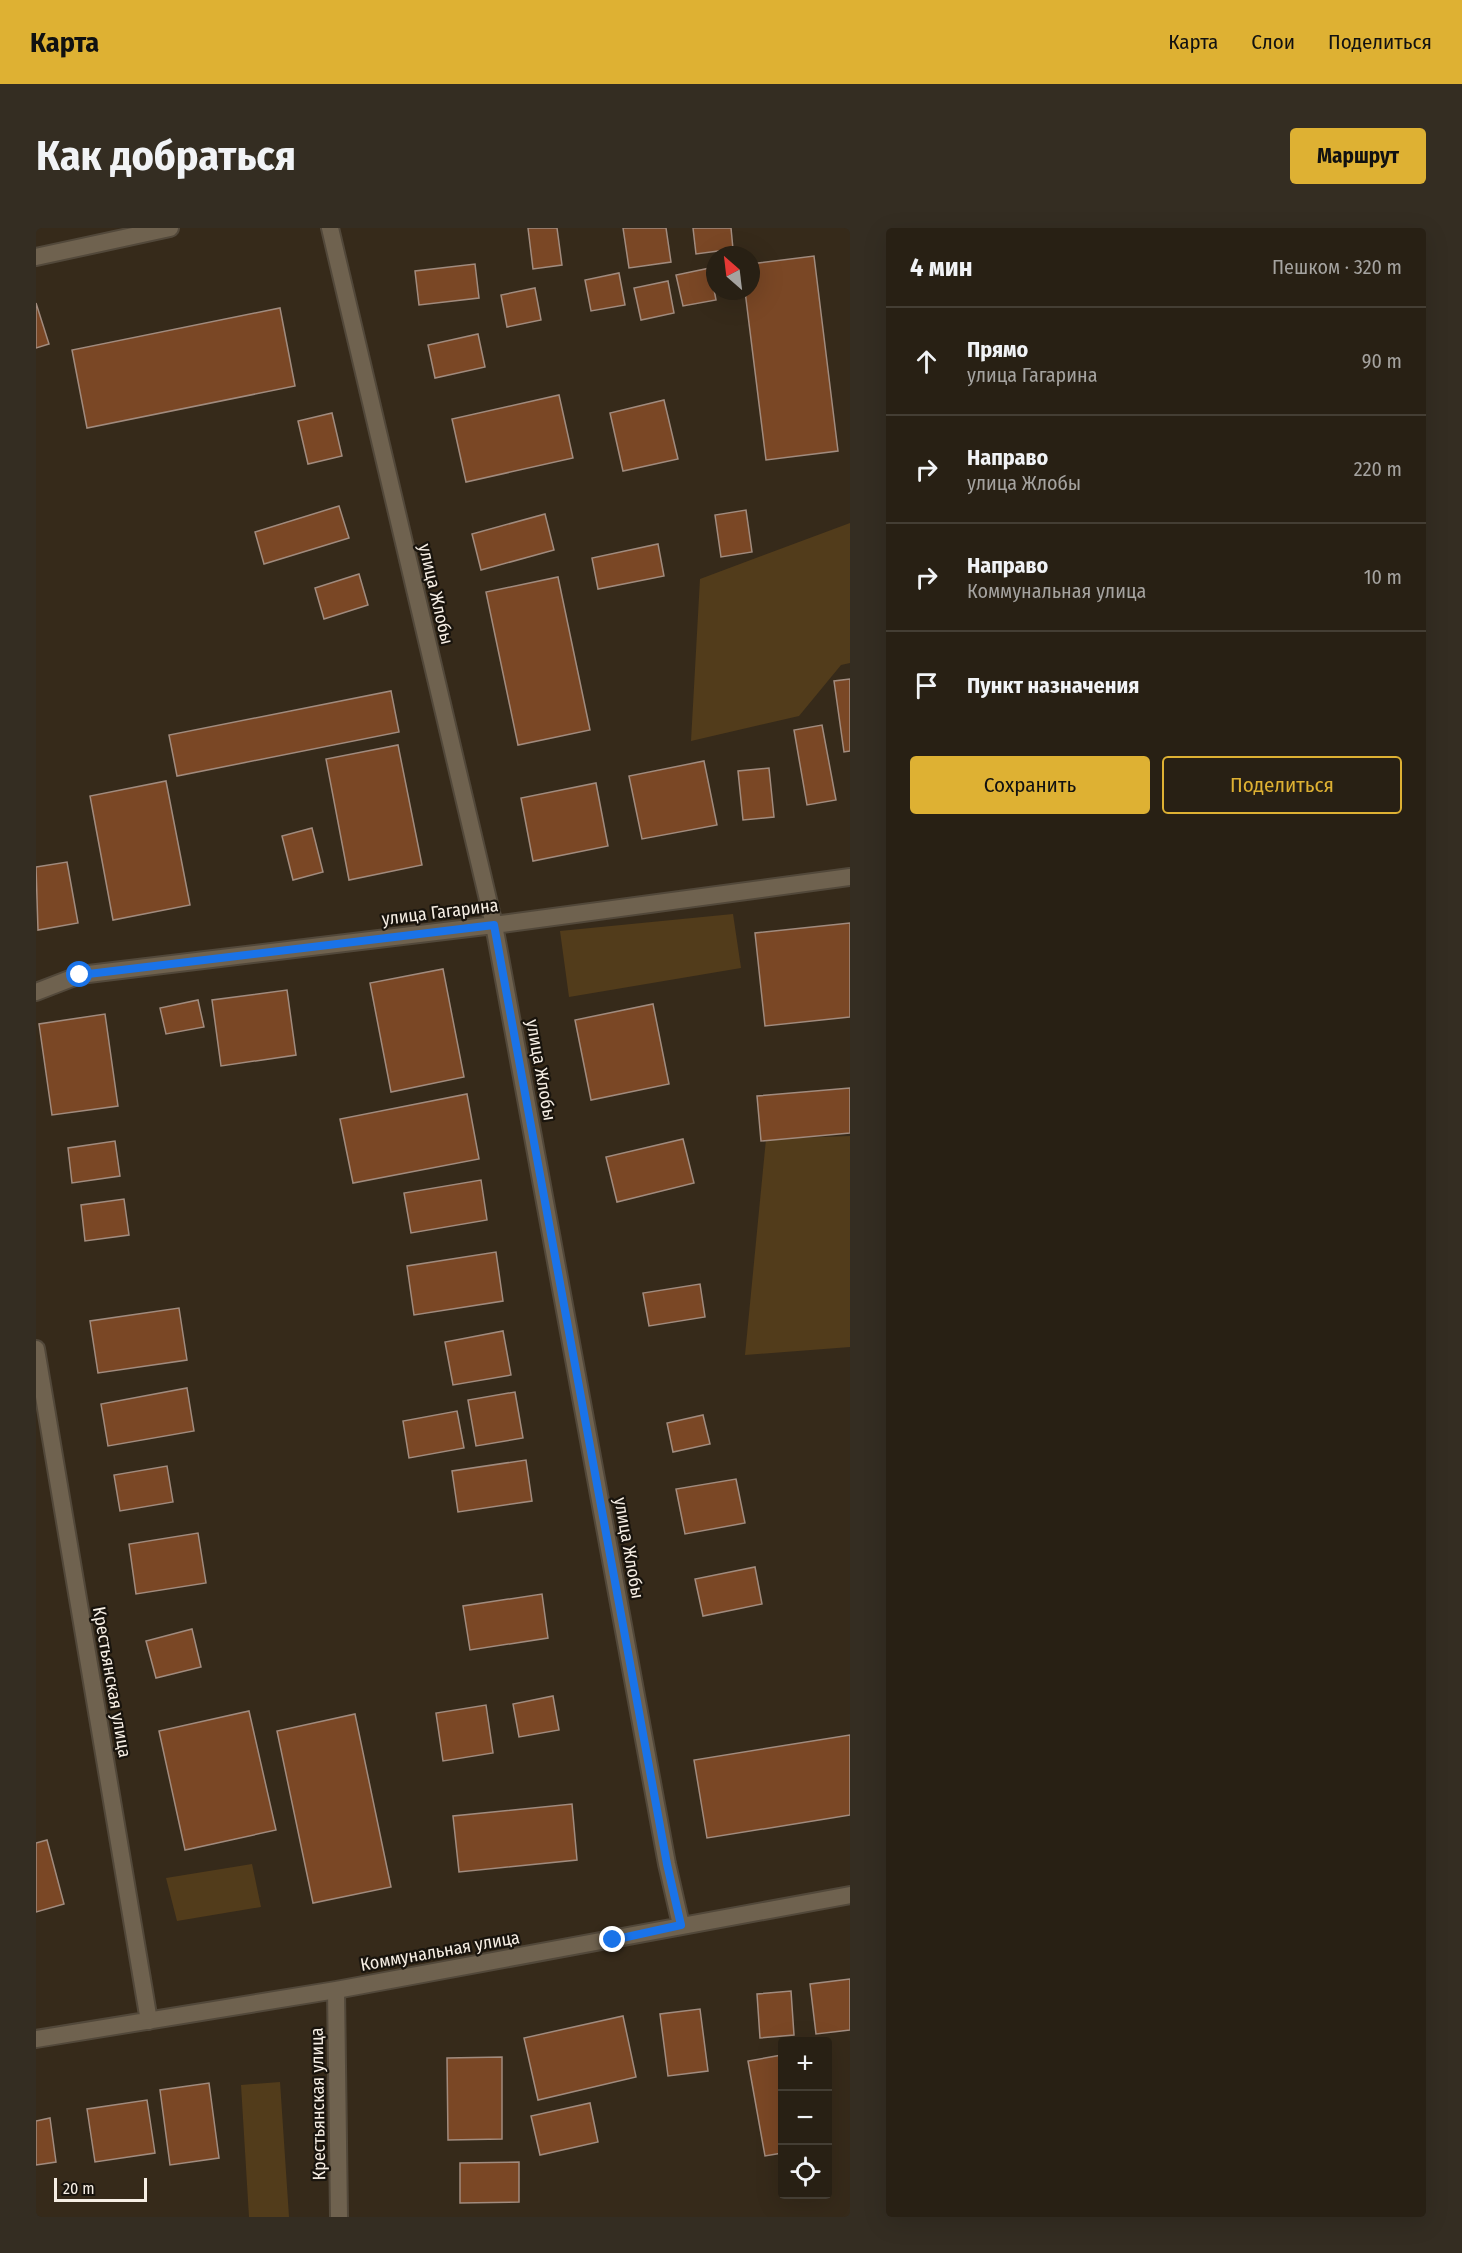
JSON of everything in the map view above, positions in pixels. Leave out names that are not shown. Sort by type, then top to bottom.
[{"type":"street","points":[[36,257],[170,228]]},
{"type":"street","name":"улица Жлобы","points":[[330,228],[494,925],[667,1864],[681,1925]]},
{"type":"street","name":"улица Гагарина","points":[[36,992],[80,975],[494,925],[850,877]]},
{"type":"street","name":"Крестьянская улица","points":[[36,1349],[149,2021]]},
{"type":"street","name":"Коммунальная улица","points":[[36,2039],[336,1990],[850,1895]]},
{"type":"street","name":"Крестьянская улица","points":[[336,1990],[339,2217]]},
{"type":"shaded area","points":[[850,523],[850,663],[841,665],[799,716],[691,741],[700,579]]},
{"type":"shaded area","points":[[733,914],[741,968],[569,997],[560,931]]},
{"type":"shaded area","points":[[850,1136],[850,1347],[745,1355],[766,1139]]},
{"type":"shaded area","points":[[252,1864],[261,1907],[177,1921],[166,1878]]},
{"type":"shaded area","points":[[280,2082],[289,2217],[249,2217],[241,2085]]},
{"type":"building","points":[[528,228],[557,228],[562,265],[533,269]]},
{"type":"building","points":[[623,228],[666,228],[671,262],[629,268]]},
{"type":"building","points":[[693,228],[731,228],[733,246],[706,246],[706,253],[696,254]]},
{"type":"building","points":[[814,256],[838,451],[766,460],[746,300],[760,300],[760,263]]},
{"type":"building","points":[[475,264],[479,298],[419,305],[415,271]]},
{"type":"building","points":[[706,269],[706,300],[716,300],[683,306],[676,275]]},
{"type":"building","points":[[619,273],[625,305],[591,311],[585,280]]},
{"type":"building","points":[[668,281],[674,313],[641,320],[634,288]]},
{"type":"building","points":[[535,288],[541,320],[507,327],[501,295]]},
{"type":"building","points":[[36,303],[49,344],[36,348]]},
{"type":"building","points":[[280,308],[295,386],[87,428],[72,350]]},
{"type":"building","points":[[478,334],[485,367],[435,378],[428,345]]},
{"type":"building","points":[[559,395],[573,458],[466,482],[452,419]]},
{"type":"building","points":[[664,400],[678,459],[623,471],[610,413]]},
{"type":"building","points":[[332,413],[342,456],[308,464],[298,421]]},
{"type":"building","points":[[339,506],[349,538],[264,564],[255,532]]},
{"type":"building","points":[[746,510],[752,552],[721,557],[715,515]]},
{"type":"building","points":[[545,514],[554,550],[481,570],[472,534]]},
{"type":"building","points":[[658,544],[664,576],[598,589],[592,558]]},
{"type":"building","points":[[359,574],[368,605],[324,619],[315,588]]},
{"type":"building","points":[[558,577],[590,730],[518,745],[486,592]]},
{"type":"building","points":[[850,679],[850,751],[844,752],[834,681]]},
{"type":"building","points":[[391,691],[399,732],[177,776],[169,735]]},
{"type":"building","points":[[822,725],[836,800],[807,805],[794,730]]},
{"type":"building","points":[[398,745],[422,865],[349,880],[326,759]]},
{"type":"building","points":[[704,761],[717,825],[642,839],[629,776]]},
{"type":"building","points":[[769,768],[774,817],[743,820],[738,771]]},
{"type":"building","points":[[166,781],[190,905],[113,920],[90,796]]},
{"type":"building","points":[[596,783],[608,846],[533,861],[521,798]]},
{"type":"building","points":[[312,828],[323,872],[293,880],[282,836]]},
{"type":"building","points":[[67,862],[78,923],[38,930],[36,867]]},
{"type":"building","points":[[850,923],[850,1017],[765,1026],[755,933]]},
{"type":"building","points":[[443,969],[464,1077],[391,1092],[370,983]]},
{"type":"building","points":[[287,990],[296,1055],[221,1066],[212,1000]]},
{"type":"building","points":[[198,1000],[204,1027],[166,1034],[160,1008]]},
{"type":"building","points":[[653,1004],[669,1084],[591,1100],[575,1020]]},
{"type":"building","points":[[105,1014],[118,1106],[52,1115],[39,1024]]},
{"type":"building","points":[[850,1088],[850,1133],[761,1141],[757,1096]]},
{"type":"building","points":[[467,1094],[479,1159],[353,1183],[340,1119]]},
{"type":"building","points":[[683,1139],[694,1183],[617,1202],[606,1157]]},
{"type":"building","points":[[115,1141],[120,1176],[72,1183],[68,1148]]},
{"type":"building","points":[[481,1180],[487,1220],[411,1233],[404,1193]]},
{"type":"building","points":[[124,1199],[129,1235],[85,1241],[81,1205]]},
{"type":"building","points":[[496,1252],[503,1301],[414,1315],[407,1266]]},
{"type":"building","points":[[700,1284],[705,1317],[649,1326],[643,1293]]},
{"type":"building","points":[[179,1308],[187,1360],[98,1373],[90,1321]]},
{"type":"building","points":[[503,1331],[511,1375],[453,1385],[445,1342]]},
{"type":"building","points":[[187,1388],[194,1431],[108,1446],[101,1404]]},
{"type":"building","points":[[515,1392],[523,1438],[476,1446],[468,1400]]},
{"type":"building","points":[[457,1411],[464,1448],[409,1458],[403,1421]]},
{"type":"building","points":[[703,1415],[710,1444],[673,1452],[667,1423]]},
{"type":"building","points":[[526,1460],[532,1501],[458,1512],[452,1471]]},
{"type":"building","points":[[167,1466],[173,1502],[120,1511],[114,1475]]},
{"type":"building","points":[[736,1479],[745,1523],[685,1534],[676,1489]]},
{"type":"building","points":[[198,1533],[206,1583],[136,1594],[129,1544]]},
{"type":"building","points":[[755,1567],[762,1604],[703,1616],[695,1579]]},
{"type":"building","points":[[542,1594],[548,1638],[470,1650],[463,1606]]},
{"type":"building","points":[[192,1629],[201,1667],[156,1678],[146,1641]]},
{"type":"building","points":[[553,1696],[559,1730],[519,1737],[513,1704]]},
{"type":"building","points":[[486,1705],[493,1753],[443,1761],[436,1713]]},
{"type":"building","points":[[249,1711],[276,1830],[185,1850],[159,1731]]},
{"type":"building","points":[[355,1714],[391,1887],[313,1903],[277,1731]]},
{"type":"building","points":[[850,1735],[850,1815],[707,1838],[694,1760]]},
{"type":"building","points":[[572,1804],[577,1860],[459,1872],[453,1816]]},
{"type":"building","points":[[47,1840],[64,1904],[36,1912],[36,1843]]},
{"type":"building","points":[[850,1979],[850,2030],[816,2034],[810,1984]]},
{"type":"building","points":[[791,1991],[794,2035],[760,2038],[757,1994]]},
{"type":"building","points":[[700,2009],[708,2071],[668,2076],[660,2014]]},
{"type":"building","points":[[623,2016],[636,2077],[538,2100],[524,2038]]},
{"type":"building","points":[[778,2056],[778,2154],[765,2156],[748,2061]]},
{"type":"building","points":[[502,2057],[502,2139],[448,2140],[447,2058]]},
{"type":"building","points":[[209,2083],[219,2158],[170,2165],[160,2090]]},
{"type":"building","points":[[147,2100],[155,2153],[95,2162],[87,2109]]},
{"type":"building","points":[[590,2103],[598,2142],[540,2155],[531,2116]]},
{"type":"building","points":[[50,2118],[56,2162],[36,2165],[36,2121]]},
{"type":"building","points":[[519,2162],[519,2202],[460,2203],[460,2163]]},
{"type":"route","points":[[80,975],[494,925],[667,1864],[681,1925],[613,1940]]}]
